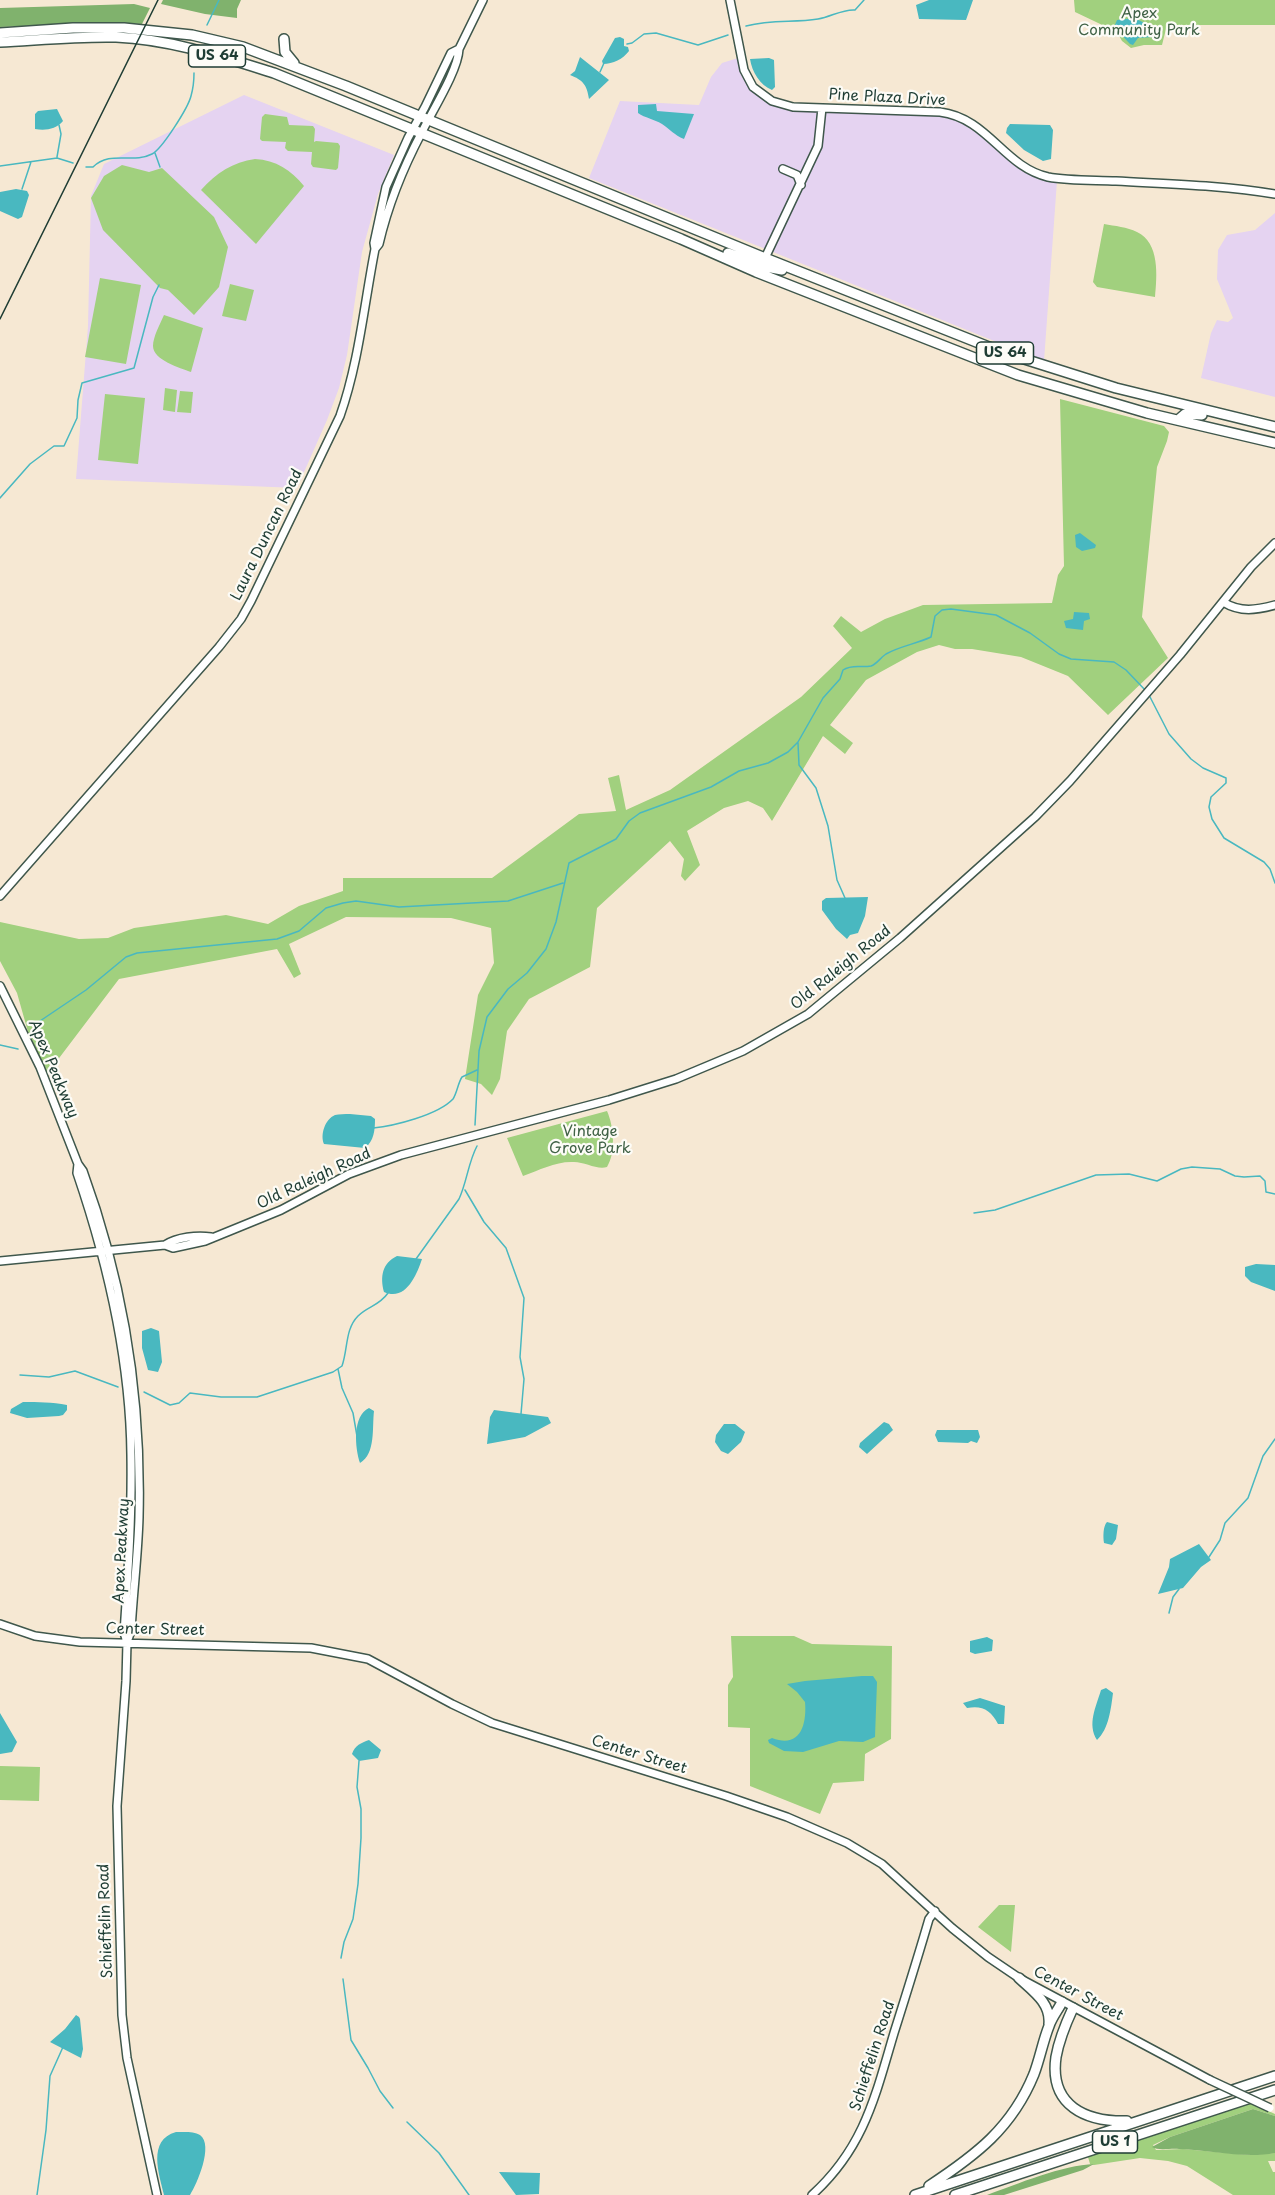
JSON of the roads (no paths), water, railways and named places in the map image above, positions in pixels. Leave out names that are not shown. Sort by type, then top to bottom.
[{"type":"highway","name":"US 64","points":[[0,33],[73,28],[124,28],[192,36],[257,51],[856,295],[1024,360],[1116,388],[1275,427]]},
{"type":"highway","name":"US 64","points":[[0,42],[74,37],[118,37],[166,44],[224,58],[273,74],[417,131],[756,272],[1018,375],[1178,420],[1275,443]]},
{"type":"highway","points":[[257,51],[273,50],[285,39],[287,55],[298,67]]},
{"type":"highway","points":[[671,235],[750,262],[760,263],[765,258]]},
{"type":"highway","points":[[756,272],[772,267],[832,289],[856,295]]},
{"type":"highway","points":[[1104,400],[1175,412],[1186,406]]},
{"type":"highway","points":[[1178,420],[1185,414],[1238,422],[1246,420]]},
{"type":"highway","points":[[1019,1978],[1042,2000],[1050,2017],[1049,2026]]},
{"type":"highway","points":[[916,2195],[967,2161],[1005,2124],[1021,2102],[1033,2076],[1049,2026],[1062,2002]]},
{"type":"highway","points":[[1073,2008],[1056,2055],[1055,2074],[1061,2092],[1074,2109],[1087,2116],[1100,2120],[1138,2121]]},
{"type":"highway","name":"US 1","points":[[916,2195],[1275,2076]]},
{"type":"highway","name":"US 1","points":[[955,2195],[1275,2090]]},
{"type":"main road","name":"Laura Duncan Road","points":[[0,896],[219,647],[241,619],[251,601],[340,416],[364,318],[378,219],[386,187],[458,57],[459,49],[483,0]]},
{"type":"main road","name":"Pine Plaza Drive","points":[[730,0],[747,78],[761,95],[782,105],[940,112],[962,117],[978,127],[1021,165],[1047,177],[1213,186],[1275,194]]},
{"type":"main road","points":[[765,258],[818,146],[822,108]]},
{"type":"main road","name":"Laura Duncan Road","points":[[375,249],[379,244],[395,190],[417,131]]},
{"type":"main road","points":[[783,169],[797,175],[801,185]]},
{"type":"main road","points":[[378,219],[383,229]]},
{"type":"main road","name":"Old Raleigh Road","points":[[0,1261],[106,1252],[165,1245],[172,1241],[203,1236],[211,1237],[259,1220],[349,1174],[390,1159],[609,1100],[676,1079],[742,1051],[797,1022],[892,945],[1035,816],[1085,764],[1251,567],[1275,543]]},
{"type":"main road","points":[[1223,603],[1244,611],[1275,605]]},
{"type":"main road","name":"Apex Peakway","points":[[0,986],[40,1067],[78,1164],[77,1173],[106,1252],[131,1359],[138,1448],[138,1549],[131,1631],[127,1642]]},
{"type":"main road","name":"Center Street","points":[[0,1624],[18,1631],[53,1639],[311,1648],[368,1659],[492,1723],[787,1817],[847,1843],[882,1864],[988,1957],[1019,1978],[1210,2080],[1273,2109]]},
{"type":"main road","name":"Schieffelin Road","points":[[127,1642],[117,1816],[122,2015],[127,2058],[157,2195]]},
{"type":"main road","name":"Schieffelin Road","points":[[812,2195],[841,2165],[859,2137],[873,2106],[929,1918],[935,1911]]},
{"type":"water","points":[[929,0],[973,0],[966,20],[919,19],[916,5]]},
{"type":"water","points":[[1134,18],[1149,25],[1155,34],[1153,37],[1138,38],[1133,45],[1114,27],[1117,20]]},
{"type":"water","points":[[615,38],[624,39],[624,46],[628,47],[629,51],[618,60],[603,64],[602,61]]},
{"type":"water","points":[[580,57],[609,80],[589,99],[584,84],[570,75],[575,71]]},
{"type":"water","points":[[750,59],[774,60],[775,87],[772,90],[757,78]]},
{"type":"water","points":[[656,104],[657,111],[694,114],[684,139],[662,124],[638,113],[638,105]]},
{"type":"water","points":[[57,109],[63,121],[60,124],[50,129],[35,129],[35,114],[38,111]]},
{"type":"water","points":[[1010,124],[1050,125],[1053,130],[1051,159],[1043,161],[1024,150],[1006,133]]},
{"type":"water","points":[[16,189],[27,191],[29,195],[22,217],[18,219],[0,211],[0,192]]},
{"type":"water","points":[[1080,533],[1096,545],[1095,548],[1082,551],[1076,547],[1075,535]]},
{"type":"water","points":[[1074,612],[1089,613],[1090,619],[1084,621],[1083,630],[1066,628],[1064,621],[1073,619]]},
{"type":"water","points":[[868,897],[865,916],[858,933],[850,935],[847,939],[836,929],[822,910],[822,901],[826,898]]},
{"type":"water","points":[[335,1115],[371,1116],[375,1119],[373,1135],[368,1145],[365,1148],[324,1144],[323,1132],[328,1120]]},
{"type":"water","points":[[397,1256],[422,1259],[409,1285],[399,1293],[392,1294],[384,1292],[382,1276],[388,1262]]},
{"type":"water","points":[[1256,1264],[1275,1265],[1275,1291],[1251,1282],[1245,1276],[1245,1267]]},
{"type":"water","points":[[151,1328],[159,1331],[162,1362],[158,1372],[148,1370],[142,1348],[142,1331]]},
{"type":"water","points":[[23,1402],[67,1405],[67,1410],[59,1416],[27,1418],[10,1413],[11,1409]]},
{"type":"water","points":[[369,1408],[374,1411],[371,1447],[365,1459],[360,1463],[356,1441],[357,1425]]},
{"type":"water","points":[[494,1410],[548,1417],[551,1423],[525,1437],[487,1444],[490,1417]]},
{"type":"water","points":[[884,1422],[889,1424],[893,1430],[867,1454],[859,1447],[860,1443]]},
{"type":"water","points":[[724,1424],[735,1424],[745,1432],[741,1442],[728,1454],[721,1451],[715,1442],[716,1435]]},
{"type":"water","points":[[937,1430],[978,1430],[980,1437],[977,1443],[971,1441],[968,1443],[938,1442],[935,1435]]},
{"type":"water","points":[[1107,1522],[1118,1525],[1116,1539],[1112,1545],[1104,1543],[1103,1535]]},
{"type":"water","points":[[1199,1544],[1211,1560],[1201,1567],[1183,1588],[1158,1594],[1170,1559]]},
{"type":"water","points":[[987,1637],[993,1640],[992,1651],[975,1654],[970,1652],[970,1641]]},
{"type":"water","points":[[873,1676],[877,1682],[875,1737],[863,1742],[839,1741],[803,1752],[784,1751],[769,1743],[768,1740],[772,1738],[782,1741],[795,1738],[803,1726],[805,1702],[787,1684]]},
{"type":"water","points":[[1106,1688],[1113,1693],[1111,1705],[1107,1724],[1097,1740],[1093,1728],[1093,1715],[1101,1690]]},
{"type":"water","points":[[980,1698],[1005,1706],[1004,1724],[998,1724],[986,1710],[977,1707],[967,1708],[963,1703]]},
{"type":"water","points":[[0,1713],[17,1742],[12,1752],[0,1754]]},
{"type":"water","points":[[369,1740],[381,1750],[378,1758],[359,1761],[352,1754],[353,1751]]},
{"type":"water","points":[[76,2015],[80,2019],[83,2049],[81,2058],[50,2042]]},
{"type":"water","points":[[176,2132],[195,2133],[204,2140],[203,2165],[190,2195],[164,2195],[158,2168],[158,2150],[161,2142]]},
{"type":"water","points":[[499,2172],[540,2173],[539,2194],[516,2195]]},
{"type":"waterway","points":[[207,25],[219,0]]},
{"type":"waterway","points":[[746,26],[823,18],[855,10],[864,0]]},
{"type":"waterway","points":[[627,44],[644,34],[656,33],[698,45],[728,35]]},
{"type":"waterway","points":[[600,72],[604,63]]},
{"type":"waterway","points":[[86,167],[93,167],[107,159],[145,157],[156,151],[174,128],[189,102],[194,73]]},
{"type":"waterway","points":[[57,157],[61,134],[59,125]]},
{"type":"waterway","points":[[155,153],[160,167]]},
{"type":"waterway","points":[[0,166],[57,158],[73,163]]},
{"type":"waterway","points":[[22,189],[31,162]]},
{"type":"waterway","points":[[0,498],[30,464],[54,446],[64,446],[77,418],[82,383],[134,368],[153,297],[159,285]]},
{"type":"waterway","points":[[475,1125],[479,1051],[487,1017],[508,989],[527,973],[546,949],[556,922],[569,863],[616,839],[629,821],[640,813],[711,787],[739,771],[768,763],[788,752],[798,742],[823,698],[840,679],[846,668],[871,666],[891,651],[931,637],[935,616],[942,610],[951,609],[996,615],[1071,659],[1114,662],[1126,670],[1146,691]]},
{"type":"waterway","points":[[1149,695],[1169,734],[1191,759],[1203,768],[1226,778],[1226,783],[1211,797],[1209,807],[1212,819],[1224,838],[1264,862],[1270,869],[1275,883]]},
{"type":"waterway","points":[[798,743],[799,765],[816,788],[828,826],[837,880],[845,898]]},
{"type":"waterway","points":[[37,1023],[86,990],[126,957],[137,953],[277,939],[299,931],[326,908],[343,903],[356,901],[399,907],[508,901],[563,883]]},
{"type":"waterway","points":[[0,1045],[18,1049]]},
{"type":"waterway","points":[[373,1128],[427,1115],[446,1105],[453,1099],[462,1077],[477,1070]]},
{"type":"waterway","points":[[416,1259],[459,1199],[477,1146]]},
{"type":"waterway","points":[[974,1213],[995,1210],[1096,1175],[1129,1174],[1157,1181],[1181,1169],[1192,1167],[1220,1169],[1235,1176],[1260,1176],[1265,1181],[1266,1192],[1275,1194]]},
{"type":"waterway","points":[[465,1190],[484,1222],[506,1248],[524,1298],[520,1357],[524,1379],[521,1414]]},
{"type":"waterway","points":[[144,1392],[170,1405],[179,1403],[190,1393],[221,1397],[257,1397],[333,1372],[342,1366],[354,1321],[388,1293]]},
{"type":"waterway","points":[[338,1369],[342,1388],[353,1413],[358,1442]]},
{"type":"waterway","points":[[20,1375],[49,1377],[75,1371],[118,1387]]},
{"type":"waterway","points":[[1209,1557],[1220,1540],[1225,1523],[1248,1498],[1263,1456],[1275,1439]]},
{"type":"waterway","points":[[1169,1613],[1173,1597],[1179,1589]]},
{"type":"waterway","points":[[341,1958],[344,1942],[353,1919],[358,1884],[361,1838],[361,1809],[357,1787],[359,1761]]},
{"type":"waterway","points":[[343,1979],[351,2040],[380,2091],[393,2108]]},
{"type":"waterway","points":[[37,2195],[46,2130],[50,2076],[63,2047]]},
{"type":"waterway","points":[[407,2122],[439,2153],[469,2195]]},
{"type":"railway","points":[[0,319],[158,0]]},
{"type":"park label","name":"Apex Community Park","points":[[1139,22]]},
{"type":"park label","name":"Vintage Grove Park","points":[[590,1140]]}]
